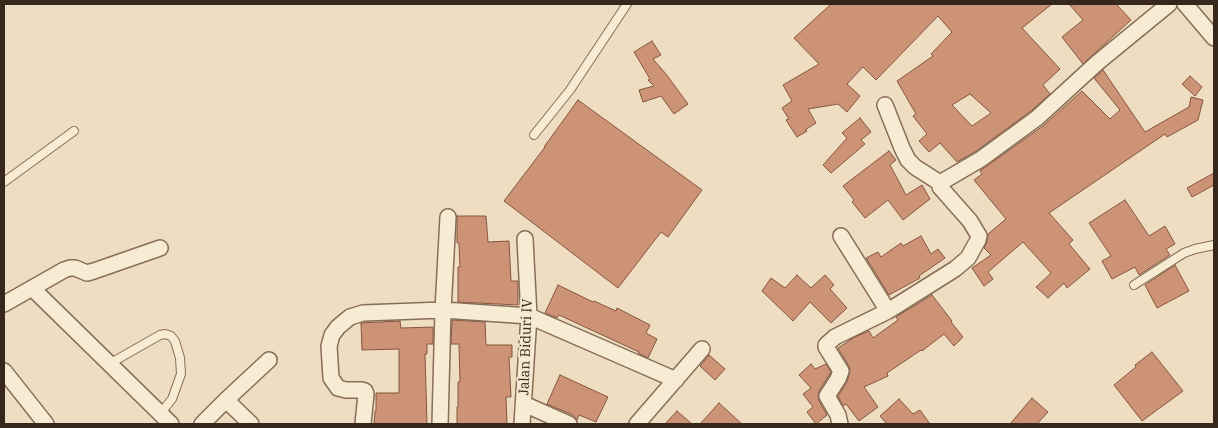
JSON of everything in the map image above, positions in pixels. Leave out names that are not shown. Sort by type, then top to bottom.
[{"type":"street","points":[[940,183],[981,159],[1037,118],[1096,63],[1169,4]]},
{"type":"street","points":[[1185,4],[1214,38]]},
{"type":"street","points":[[840,424],[838,415],[827,396],[841,371],[826,345],[835,337],[888,311],[955,269],[968,258],[979,236],[970,221],[940,187],[940,183],[915,167],[908,160],[886,105]]},
{"type":"street","points":[[440,424],[448,217]]},
{"type":"street","points":[[841,236],[888,311]]},
{"type":"street","name":"Jalan Biduri IV","points":[[522,424],[529,316],[525,239]]},
{"type":"street","points":[[4,304],[64,270],[70,268],[87,273],[160,248]]},
{"type":"street","points":[[32,288],[166,419]]},
{"type":"street","points":[[363,424],[365,391],[338,388],[331,378],[329,346],[332,335],[338,327],[350,317],[363,313],[443,310],[529,316],[676,380]]},
{"type":"street","points":[[637,424],[702,349]]},
{"type":"street","points":[[202,424],[269,360]]},
{"type":"street","points":[[4,371],[46,424]]},
{"type":"street","points":[[226,400],[251,424]]},
{"type":"street","points":[[524,404],[569,424]]},
{"type":"lane","points":[[534,135],[570,90],[627,4]]},
{"type":"lane","points":[[4,182],[74,131]]},
{"type":"lane","points":[[1134,286],[1184,253],[1214,246]]},
{"type":"lane","points":[[109,364],[160,335],[171,336],[176,341],[182,374],[166,419]]},
{"type":"building","points":[[831,4],[1052,4],[1022,28],[1060,69],[1043,85],[1050,94],[1031,111],[976,151],[957,162],[940,143],[929,152],[919,141],[927,134],[913,116],[916,114],[897,81],[933,56],[931,54],[952,32],[938,16],[876,80],[863,67],[847,84],[860,96],[847,112],[838,104],[808,109],[816,123],[797,137],[786,120],[789,119],[782,108],[792,101],[783,85],[819,64],[794,38]],"holes":[[[970,94],[991,113],[972,126],[952,105]]]},
{"type":"building","points":[[1069,4],[1116,4],[1131,20],[1083,64],[1062,37],[1083,20]]},
{"type":"building","points":[[652,41],[661,55],[653,59],[688,104],[674,114],[661,96],[643,102],[639,90],[654,86],[648,80],[650,79],[634,52]]},
{"type":"building","points":[[1103,70],[1145,132],[1189,107],[1191,97],[1203,100],[1198,120],[1167,137],[1165,134],[1049,213],[1073,240],[1069,244],[1090,269],[1067,288],[1064,283],[1048,298],[1036,287],[1051,273],[1023,242],[988,272],[993,279],[984,286],[972,268],[991,255],[984,248],[988,234],[1006,219],[974,180],[982,174],[980,171],[1043,126],[1082,91],[1110,119],[1120,110],[1094,78]]},
{"type":"building","points":[[1190,76],[1202,87],[1195,96],[1182,84]]},
{"type":"building","points":[[578,100],[702,190],[668,237],[661,232],[618,288],[504,201]]},
{"type":"building","points":[[860,118],[871,132],[861,140],[865,144],[831,173],[823,165],[847,138],[842,133]]},
{"type":"building","points":[[889,151],[896,160],[890,165],[906,195],[922,185],[930,199],[903,220],[888,200],[865,218],[852,202],[854,200],[843,186]]},
{"type":"building","points":[[1214,173],[1214,185],[1192,197],[1187,188]]},
{"type":"building","points":[[1125,200],[1149,236],[1165,226],[1175,244],[1166,249],[1170,255],[1139,275],[1135,267],[1112,279],[1102,261],[1111,256],[1089,223]]},
{"type":"building","points":[[457,216],[486,216],[488,242],[509,241],[511,281],[518,281],[518,305],[458,302],[458,267],[460,267],[459,243],[457,243]]},
{"type":"building","points":[[921,236],[931,254],[938,249],[945,258],[919,276],[920,278],[889,295],[866,258],[878,252],[881,257],[901,243],[903,246]]},
{"type":"building","points":[[1175,265],[1189,291],[1157,308],[1145,285]]},
{"type":"building","points":[[797,275],[811,288],[825,275],[834,285],[830,289],[847,308],[831,323],[810,302],[793,321],[762,291],[771,278],[785,288]]},
{"type":"building","points":[[558,285],[616,311],[617,308],[650,325],[646,333],[657,339],[648,358],[559,315],[557,318],[545,313]]},
{"type":"building","points":[[932,295],[963,337],[954,346],[944,334],[922,351],[887,373],[888,376],[864,387],[878,407],[859,421],[846,404],[843,406],[838,396],[847,382],[850,370],[838,348],[869,331],[873,338],[898,320],[896,317]]},
{"type":"building","points":[[452,320],[485,322],[486,345],[512,345],[512,357],[509,357],[511,397],[506,397],[507,424],[457,424],[458,382],[460,382],[459,344],[451,344]]},
{"type":"building","points":[[400,321],[401,328],[433,327],[433,344],[427,344],[427,354],[425,354],[427,424],[374,424],[376,393],[399,393],[399,349],[362,350],[361,323]]},
{"type":"building","points":[[1152,352],[1183,391],[1142,421],[1114,385]]},
{"type":"building","points":[[709,355],[725,369],[715,380],[700,366]]},
{"type":"building","points":[[811,364],[815,369],[826,364],[831,372],[818,395],[819,401],[827,415],[816,424],[807,412],[813,407],[803,394],[811,388],[799,375]]},
{"type":"building","points":[[560,375],[608,397],[596,422],[579,415],[577,420],[573,415],[547,404]]},
{"type":"building","points":[[1032,398],[1048,412],[1037,424],[1010,424]]},
{"type":"building","points":[[899,399],[913,414],[920,410],[930,424],[887,424],[880,416]]},
{"type":"building","points":[[719,403],[742,424],[700,424]]},
{"type":"building","points":[[677,411],[692,424],[665,424]]}]
